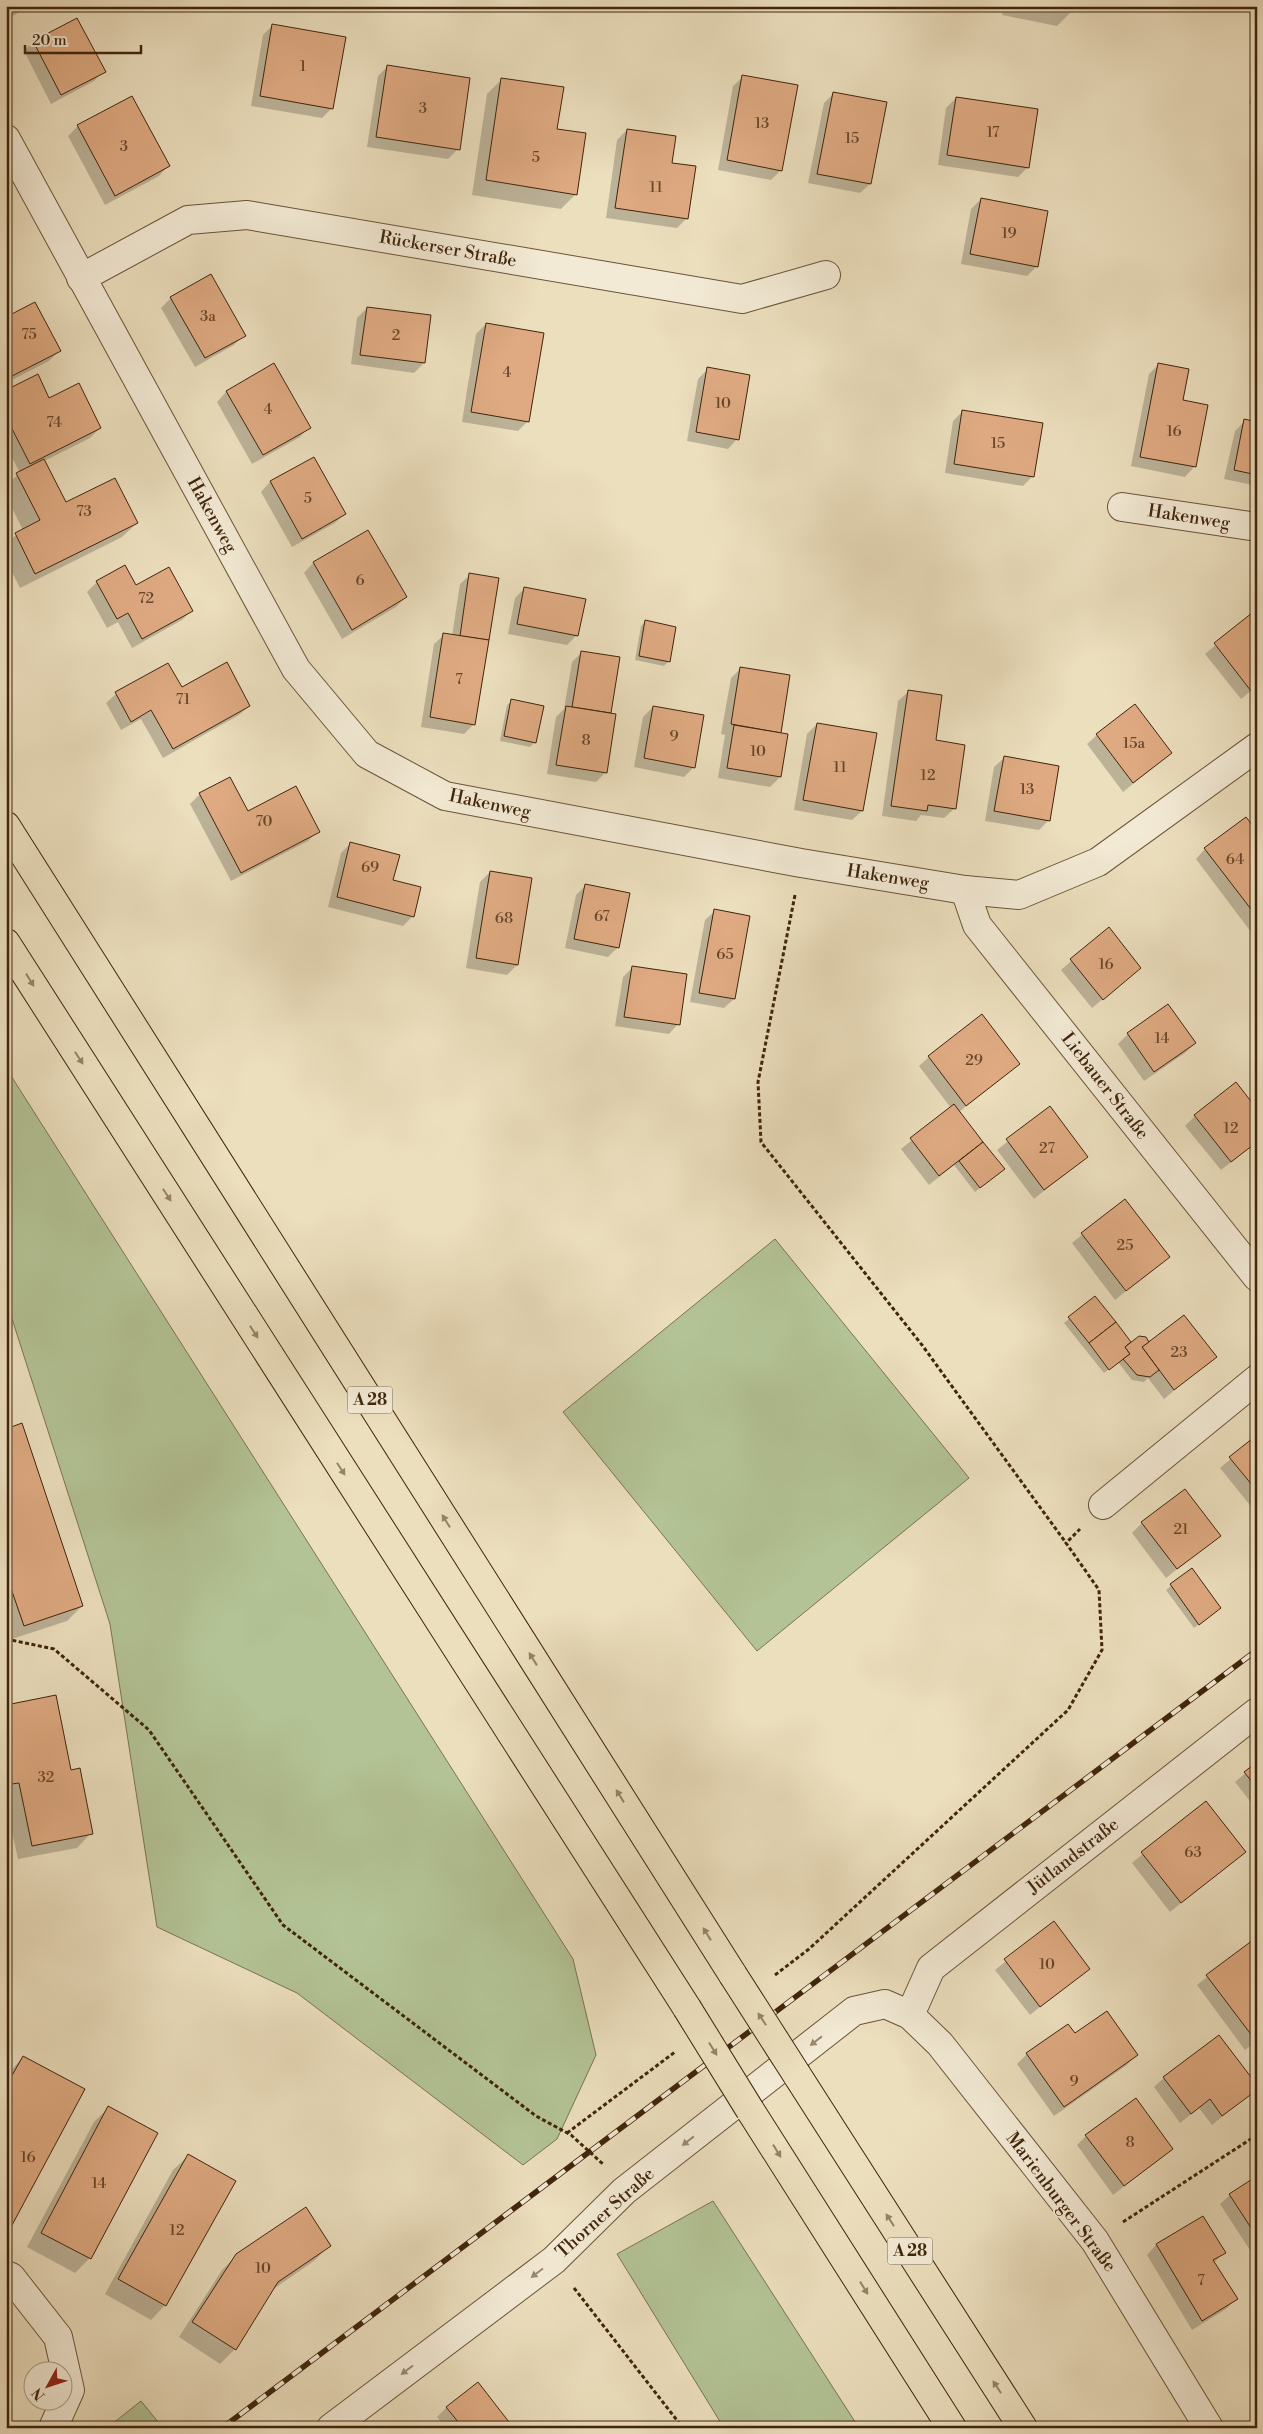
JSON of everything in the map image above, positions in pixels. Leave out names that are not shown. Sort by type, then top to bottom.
[{"type":"highway","name":"A 28","points":[[6,826],[733,1975],[1023,2428]]},
{"type":"highway","points":[[6,943],[687,2008],[952,2428]]},
{"type":"street","name":"Hakenweg","points":[[6,139],[296,669],[367,754],[445,796],[801,863],[965,890],[1019,895],[1098,862],[1257,747]]},
{"type":"street","name":"Rückerser Straße","points":[[81,278],[188,220],[247,215],[742,299],[826,275]]},
{"type":"street","name":"Hakenweg","points":[[1122,507],[1257,527]]},
{"type":"street","name":"Liebauer Straße","points":[[965,890],[977,925],[1257,1277]]},
{"type":"street","points":[[1103,1505],[1257,1380]]},
{"type":"street","name":"Jütlandstraße","points":[[910,2015],[931,1968],[1257,1712]]},
{"type":"street","name":"Thorner Straße","points":[[331,2428],[554,2260],[624,2191],[854,2012],[884,2004],[910,2015]]},
{"type":"street","name":"Marienburger Straße","points":[[910,2015],[940,2044],[1095,2241],[1209,2428]]},
{"type":"street","points":[[6,2275],[11,2277],[58,2336],[70,2390],[53,2428]]},
{"type":"path","points":[[771,1978],[809,1949],[1068,1710],[1102,1650],[1099,1590],[922,1344],[762,1142],[758,1082],[801,863]]},
{"type":"path","points":[[1066,1543],[1103,1505]]},
{"type":"path","points":[[6,1639],[54,1649],[149,1730],[283,1925],[536,2116],[567,2133],[602,2164],[624,2191]]},
{"type":"path","points":[[567,2133],[680,2048]]},
{"type":"path","points":[[1095,2241],[1257,2135]]},
{"type":"path","points":[[554,2260],[683,2428]]},
{"type":"green space","points":[[6,1068],[573,1959],[596,2055],[557,2139],[523,2165],[297,1993],[157,1927],[110,1624],[6,1300]]},
{"type":"green space","points":[[775,1239],[969,1478],[757,1651],[563,1412]]},
{"type":"green space","points":[[713,2201],[859,2428],[724,2428],[617,2254]]},
{"type":"green space","points":[[141,2401],[163,2428],[107,2428]]},
{"type":"building","points":[[12,6],[25,6],[15,12]]},
{"type":"building","points":[[1043,6],[1074,6],[1073,12]]},
{"type":"building","points":[[77,18],[106,72],[61,95],[33,41]]},
{"type":"building","points":[[272,24],[346,37],[333,109],[260,96]]},
{"type":"building","points":[[387,65],[470,78],[460,150],[376,137]]},
{"type":"building","points":[[742,75],[798,85],[782,171],[727,160]]},
{"type":"building","points":[[501,78],[564,87],[557,129],[586,133],[577,195],[486,180]]},
{"type":"building","points":[[833,92],[887,102],[871,184],[817,174]]},
{"type":"building","points":[[132,96],[170,166],[115,196],[77,125]]},
{"type":"building","points":[[956,97],[1038,109],[1029,168],[947,155]]},
{"type":"building","points":[[627,129],[676,136],[672,163],[696,166],[688,219],[615,208]]},
{"type":"building","points":[[981,198],[1048,211],[1038,267],[970,254]]},
{"type":"building","points":[[211,274],[246,336],[205,358],[170,297]]},
{"type":"building","points":[[35,302],[61,351],[8,378],[6,374],[6,317]]},
{"type":"building","points":[[367,307],[431,315],[425,363],[360,355]]},
{"type":"building","points":[[486,323],[544,333],[529,422],[471,412]]},
{"type":"building","points":[[274,363],[311,428],[263,455],[226,391]]},
{"type":"building","points":[[1158,363],[1189,369],[1183,400],[1208,405],[1196,467],[1140,457]]},
{"type":"building","points":[[707,367],[750,375],[739,440],[696,432]]},
{"type":"building","points":[[38,374],[49,398],[79,383],[101,428],[30,464],[6,417],[6,390]]},
{"type":"building","points":[[962,410],[1043,423],[1034,477],[954,464]]},
{"type":"building","points":[[1244,419],[1257,422],[1257,475],[1234,470]]},
{"type":"building","points":[[314,457],[346,514],[302,539],[270,481]]},
{"type":"building","points":[[44,459],[66,502],[115,478],[138,523],[35,574],[15,533],[40,520],[16,473]]},
{"type":"building","points":[[368,530],[407,597],[352,630],[313,562]]},
{"type":"building","points":[[125,565],[136,585],[169,567],[193,611],[142,639],[128,613],[117,619],[96,581]]},
{"type":"building","points":[[469,573],[499,578],[489,640],[460,636]]},
{"type":"building","points":[[524,587],[586,599],[578,636],[517,624]]},
{"type":"building","points":[[1257,609],[1257,686],[1251,691],[1214,643]]},
{"type":"building","points":[[645,620],[676,627],[670,662],[639,656]]},
{"type":"building","points":[[443,633],[489,640],[475,725],[430,717]]},
{"type":"building","points":[[581,651],[620,657],[611,713],[572,707]]},
{"type":"building","points":[[227,662],[250,706],[173,749],[151,710],[131,722],[115,692],[168,663],[182,687]]},
{"type":"building","points":[[740,667],[790,675],[781,733],[731,724]]},
{"type":"building","points":[[908,690],[942,695],[936,740],[965,745],[956,809],[928,805],[927,811],[891,806]]},
{"type":"building","points":[[511,699],[544,706],[536,743],[504,736]]},
{"type":"building","points":[[1135,704],[1172,753],[1133,783],[1096,734]]},
{"type":"building","points":[[566,706],[616,714],[607,773],[556,765]]},
{"type":"building","points":[[653,706],[704,715],[695,768],[644,758]]},
{"type":"building","points":[[817,723],[877,733],[863,811],[803,800]]},
{"type":"building","points":[[734,725],[788,734],[781,777],[727,768]]},
{"type":"building","points":[[1004,756],[1059,766],[1050,821],[994,811]]},
{"type":"building","points":[[230,777],[248,811],[296,786],[320,832],[241,873],[199,793]]},
{"type":"building","points":[[1246,817],[1257,831],[1257,917],[1204,848]]},
{"type":"building","points":[[350,842],[400,855],[393,880],[421,887],[414,917],[337,897]]},
{"type":"building","points":[[490,871],[532,878],[518,965],[476,958]]},
{"type":"building","points":[[585,884],[630,893],[619,948],[574,939]]},
{"type":"building","points":[[714,909],[750,916],[735,999],[699,993]]},
{"type":"building","points":[[1109,927],[1141,968],[1103,1000],[1070,959]]},
{"type":"building","points":[[632,966],[687,974],[680,1025],[624,1017]]},
{"type":"building","points":[[1168,1004],[1196,1043],[1154,1072],[1127,1033]]},
{"type":"building","points":[[982,1014],[1020,1064],[966,1106],[928,1056]]},
{"type":"building","points":[[1236,1082],[1257,1109],[1257,1142],[1231,1162],[1194,1115]]},
{"type":"building","points":[[954,1104],[983,1142],[939,1176],[910,1138]]},
{"type":"building","points":[[1050,1106],[1088,1157],[1044,1190],[1006,1139]]},
{"type":"building","points":[[983,1142],[1005,1169],[980,1188],[959,1161]]},
{"type":"building","points":[[1125,1199],[1170,1257],[1126,1291],[1081,1233]]},
{"type":"building","points":[[1095,1296],[1116,1322],[1089,1343],[1068,1317]]},
{"type":"building","points":[[1184,1315],[1217,1357],[1174,1390],[1142,1347]]},
{"type":"building","points":[[1116,1322],[1131,1342],[1125,1347],[1130,1354],[1109,1370],[1089,1343]]},
{"type":"building","points":[[1139,1336],[1146,1337],[1149,1342],[1142,1347],[1159,1370],[1150,1377],[1137,1375],[1123,1359],[1130,1354],[1125,1347]]},
{"type":"building","points":[[22,1423],[83,1606],[24,1626],[6,1574],[6,1429]]},
{"type":"building","points":[[1257,1435],[1257,1491],[1229,1457]]},
{"type":"building","points":[[1185,1489],[1221,1536],[1177,1569],[1141,1522]]},
{"type":"building","points":[[1192,1568],[1221,1608],[1199,1625],[1170,1584]]},
{"type":"building","points":[[56,1695],[71,1770],[80,1768],[93,1834],[32,1846],[19,1783],[12,1784],[6,1755],[6,1705]]},
{"type":"building","points":[[1257,1762],[1257,1788],[1244,1772]]},
{"type":"building","points":[[1206,1801],[1246,1852],[1181,1903],[1141,1852]]},
{"type":"building","points":[[1054,1921],[1090,1969],[1040,2007],[1004,1959]]},
{"type":"building","points":[[1257,1937],[1257,2040],[1256,2041],[1206,1975]]},
{"type":"building","points":[[1107,2011],[1138,2055],[1064,2107],[1026,2053],[1068,2024],[1075,2033]]},
{"type":"building","points":[[1219,2035],[1257,2085],[1257,2090],[1222,2116],[1210,2099],[1191,2114],[1163,2077]]},
{"type":"building","points":[[23,2056],[85,2089],[11,2227],[6,2225],[6,2086]]},
{"type":"building","points":[[1136,2098],[1173,2149],[1124,2186],[1085,2135]]},
{"type":"building","points":[[108,2106],[158,2133],[91,2259],[41,2233]]},
{"type":"building","points":[[188,2154],[236,2181],[166,2306],[118,2279]]},
{"type":"building","points":[[1257,2176],[1257,2237],[1229,2194]]},
{"type":"building","points":[[306,2207],[331,2246],[278,2282],[236,2350],[192,2322],[236,2254]]},
{"type":"building","points":[[1203,2216],[1226,2253],[1213,2260],[1238,2299],[1202,2321],[1156,2244]]},
{"type":"building","points":[[478,2382],[509,2422],[504,2425],[506,2428],[463,2428],[446,2407]]},
{"type":"railway","points":[[222,2428],[1257,1650]]}]
